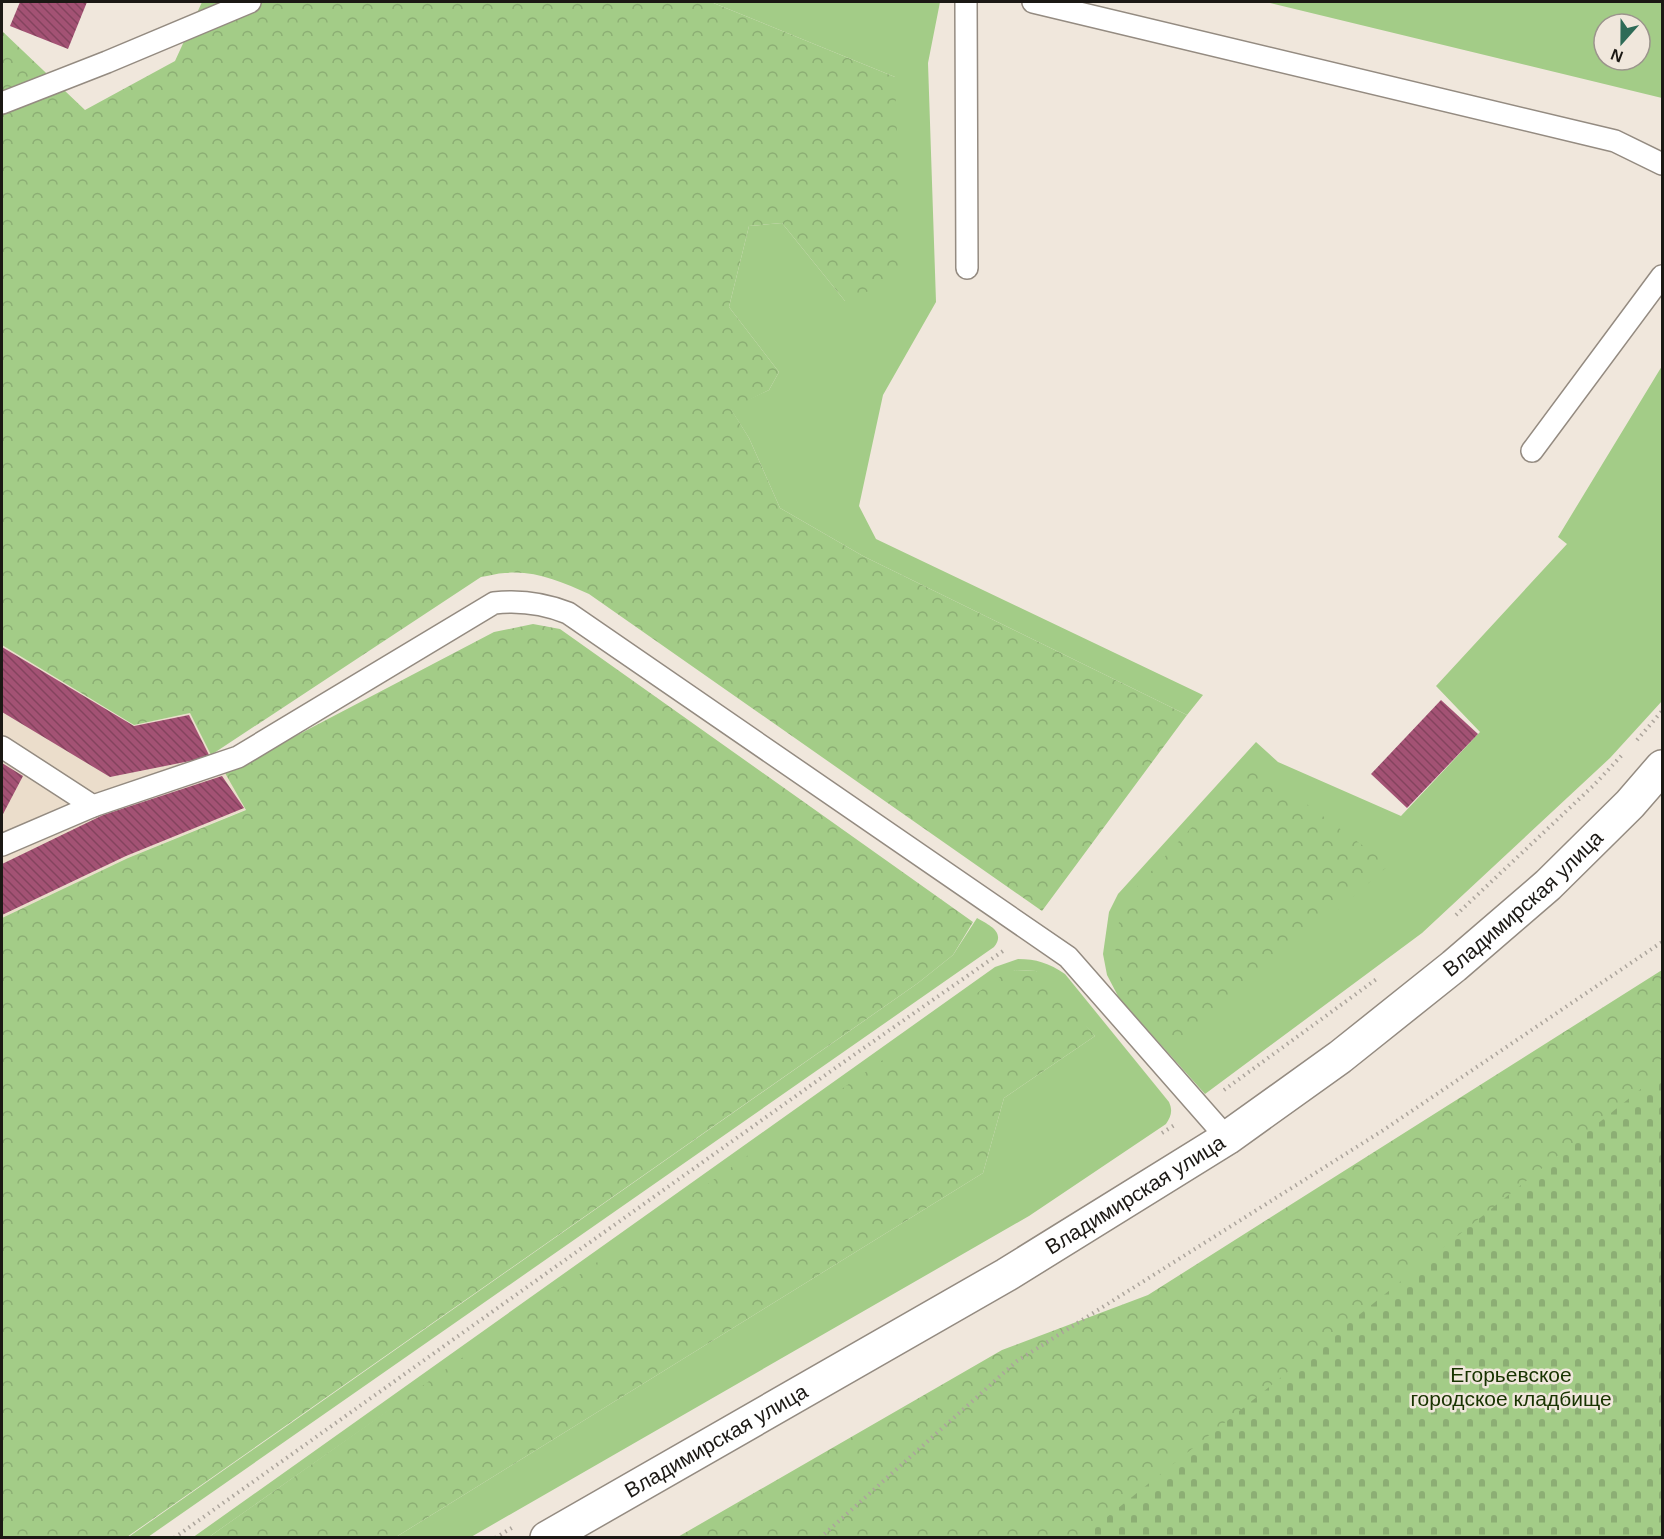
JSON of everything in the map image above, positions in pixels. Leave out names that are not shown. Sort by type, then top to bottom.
[{"type":"street","name":"Владимирская улица","points":[[547,1538],[1006,1275],[1227,1138],[1340,1057],[1454,966],[1548,885],[1630,804],[1662,767]]},
{"type":"lane","points":[[2,103],[250,2]]},
{"type":"lane","points":[[966,2],[967,268]]},
{"type":"lane","points":[[1033,2],[1615,141],[1662,164]]},
{"type":"lane","points":[[1532,451],[1662,276]]},
{"type":"lane","points":[[2,845],[93,806],[238,757],[494,603],[515,601],[551,606],[568,613],[1068,957],[1227,1138]]},
{"type":"lane","points":[[2,747],[93,806]]},
{"type":"path","points":[[1634,742],[1662,711]]},
{"type":"path","points":[[1449,920],[1594,785],[1626,751]]},
{"type":"path","points":[[174,1538],[838,1066],[1031,932]]},
{"type":"path","points":[[820,1538],[1017,1361],[1382,1131],[1662,942]]},
{"type":"path","points":[[1153,1140],[1384,974]]},
{"type":"path","points":[[495,1538],[516,1526]]},
{"type":"shaded area","points":[[2,645],[134,725],[190,713],[211,755],[247,809],[128,858],[2,918]]},
{"type":"green space","points":[[202,2],[711,2],[895,77],[902,277],[845,301],[782,223],[749,226],[729,307],[779,372],[769,390],[731,409],[749,438],[780,508],[863,556],[1187,715],[1042,911],[589,594],[538,575],[499,573],[481,577],[211,755],[190,713],[134,725],[2,645],[2,31],[85,110],[175,61]]},
{"type":"green space","points":[[711,2],[940,2],[928,63],[936,302],[883,395],[859,506],[876,539],[1203,695],[1187,715],[863,556],[780,508],[749,438],[730,408],[769,390],[779,372],[729,307],[749,226],[782,223],[845,301],[895,77]]},
{"type":"green space","points":[[1266,2],[1662,2],[1662,98]]},
{"type":"green space","points":[[1662,366],[1662,701],[1610,758],[1422,933],[1205,1094],[1119,998],[1107,975],[1103,954],[1109,912],[1118,894],[1256,742],[1278,762],[1401,816],[1480,732],[1436,686],[1567,544],[1558,537]]},
{"type":"green space","points":[[533,624],[560,629],[973,922],[953,955],[918,983],[127,1537],[2,1538],[2,918],[128,858],[246,810],[225,773],[494,632]]},
{"type":"green space","points":[[1251,763],[1389,865],[1176,1052],[1122,988],[1115,947],[1122,903]]},
{"type":"green space","points":[[977,918],[991,926],[997,933],[997,942],[994,947],[148,1537],[127,1538],[918,983],[953,955]]},
{"type":"green space","points":[[1018,959],[1042,962],[1065,974],[1169,1102],[1171,1113],[1166,1124],[1029,1216],[471,1537],[396,1537],[983,1173],[1004,1098],[1095,1036],[1036,971],[1015,970],[209,1537],[192,1538],[995,967]]},
{"type":"green space","points":[[1015,970],[1036,971],[1045,976],[1095,1036],[1004,1098],[983,1173],[396,1537],[209,1537],[1004,974]]},
{"type":"green space","points":[[1662,970],[1662,1537],[676,1538],[1002,1350],[1148,1295]]},
{"type":"green space","name":"Егорьевское городское кладбище","points":[[1662,1072],[1662,1537],[1082,1537]]},
{"type":"building","points":[[20,2],[87,2],[68,49],[10,26]]},
{"type":"building","points":[[2,647],[134,726],[189,715],[210,757],[110,777],[2,712]]},
{"type":"building","points":[[1441,700],[1478,734],[1407,808],[1371,774]]},
{"type":"building","points":[[2,763],[23,776],[2,816]]},
{"type":"building","points":[[222,776],[244,808],[126,856],[2,915],[2,864],[103,815]]}]
